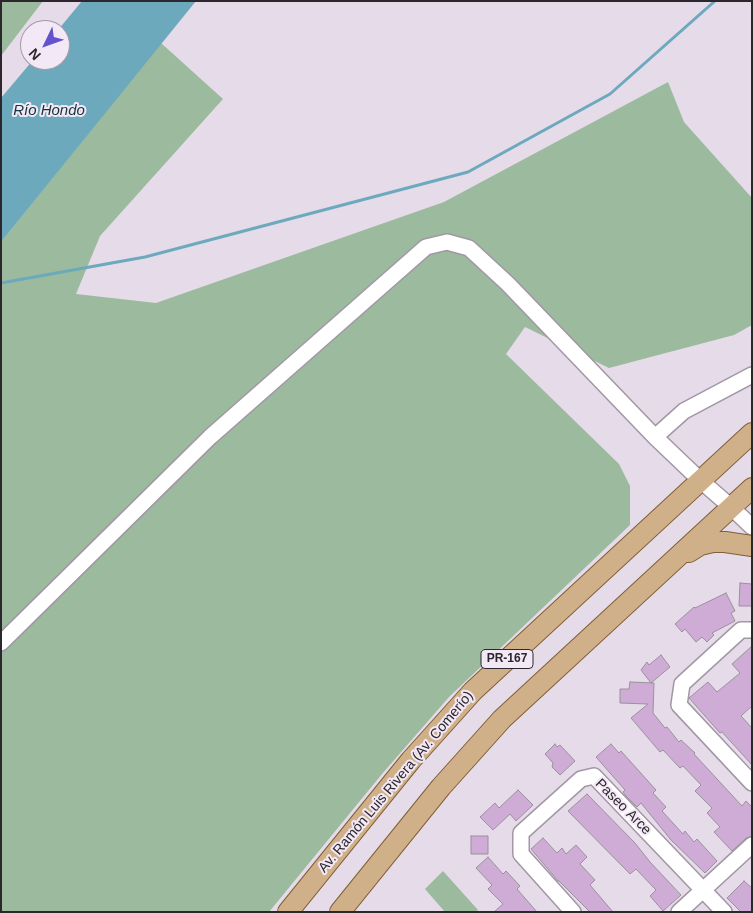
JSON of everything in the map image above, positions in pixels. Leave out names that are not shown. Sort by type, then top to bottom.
[{"type":"main road","name":"Av. Ramón Luis Rivera (Av. Comerío)","points":[[288,912],[411,760],[473,690],[752,433]]},
{"type":"main road","name":"PR-167","points":[[340,912],[441,787],[502,719],[752,488]]},
{"type":"main road","points":[[668,565],[700,545],[713,542],[752,546]]},
{"type":"street","points":[[1,643],[210,437],[426,247],[447,242],[469,248],[508,284],[655,437],[752,527]]},
{"type":"street","points":[[655,437],[684,411],[752,375]]},
{"type":"street","points":[[752,630],[741,630],[682,684],[679,705],[752,784]]},
{"type":"street","name":"Paseo Arce","points":[[573,912],[521,854],[521,833],[581,779],[594,776],[703,889]]},
{"type":"street","points":[[679,912],[752,844]]},
{"type":"street","points":[[703,889],[724,912]]},
{"type":"green space","points":[[1,1],[43,1],[28,20],[20,20],[20,31],[1,56]]},
{"type":"green space","points":[[161,43],[223,99],[100,236],[76,294],[156,303],[444,202],[668,82],[684,122],[752,198],[752,325],[734,335],[609,368],[525,327],[506,354],[619,464],[630,486],[630,525],[449,697],[382,774],[269,912],[1,912],[1,242]]},
{"type":"green space","points":[[443,871],[478,910],[476,912],[445,912],[425,889]]},
{"type":"water","name":"Río Hondo","points":[[82,1],[196,1],[1,242],[1,98],[25,70],[70,70],[70,20],[66,20]]},
{"type":"building","points":[[740,583],[752,584],[752,606],[739,606]]},
{"type":"building","points":[[726,593],[735,611],[731,613],[735,621],[712,633],[714,635],[707,642],[702,637],[696,642],[685,629],[682,632],[675,624],[694,607]]},
{"type":"building","points":[[752,646],[752,706],[741,716],[752,728],[752,765],[689,698],[708,682],[717,692],[740,673],[732,664]]},
{"type":"building","points":[[661,655],[670,667],[651,683],[641,670],[647,662],[649,665]]},
{"type":"building","points":[[630,682],[654,683],[653,713],[679,742],[681,740],[695,753],[742,806],[746,801],[752,807],[752,836],[746,838],[732,851],[714,832],[720,827],[707,813],[712,808],[695,791],[701,785],[683,766],[680,768],[663,750],[660,752],[631,718],[648,704],[620,703],[620,689],[629,689]]},
{"type":"building","points":[[555,744],[557,747],[560,745],[575,761],[560,775],[552,767],[553,763],[545,754]]},
{"type":"building","points":[[611,744],[619,753],[621,751],[656,790],[653,793],[666,807],[662,811],[683,834],[685,831],[694,842],[697,839],[717,861],[705,873],[671,840],[641,803],[637,807],[626,796],[623,792],[625,790],[596,757]]},
{"type":"building","points":[[518,790],[533,805],[516,821],[510,814],[493,830],[480,817],[495,803],[499,808]]},
{"type":"building","points":[[587,794],[635,843],[681,895],[663,911],[650,896],[656,890],[636,869],[630,874],[568,811]]},
{"type":"building","points":[[471,836],[488,836],[488,854],[471,854]]},
{"type":"building","points":[[543,838],[557,853],[562,848],[566,854],[576,845],[587,857],[580,864],[595,880],[590,885],[613,912],[590,912],[558,881],[531,849]]},
{"type":"building","points":[[488,857],[503,874],[506,871],[520,886],[517,889],[537,912],[494,912],[503,904],[488,889],[492,885],[476,868]]},
{"type":"building","points":[[744,881],[752,888],[752,912],[741,912],[727,898]]},
{"type":"waterway","points":[[1,283],[145,257],[468,172],[610,94],[715,1]]}]
